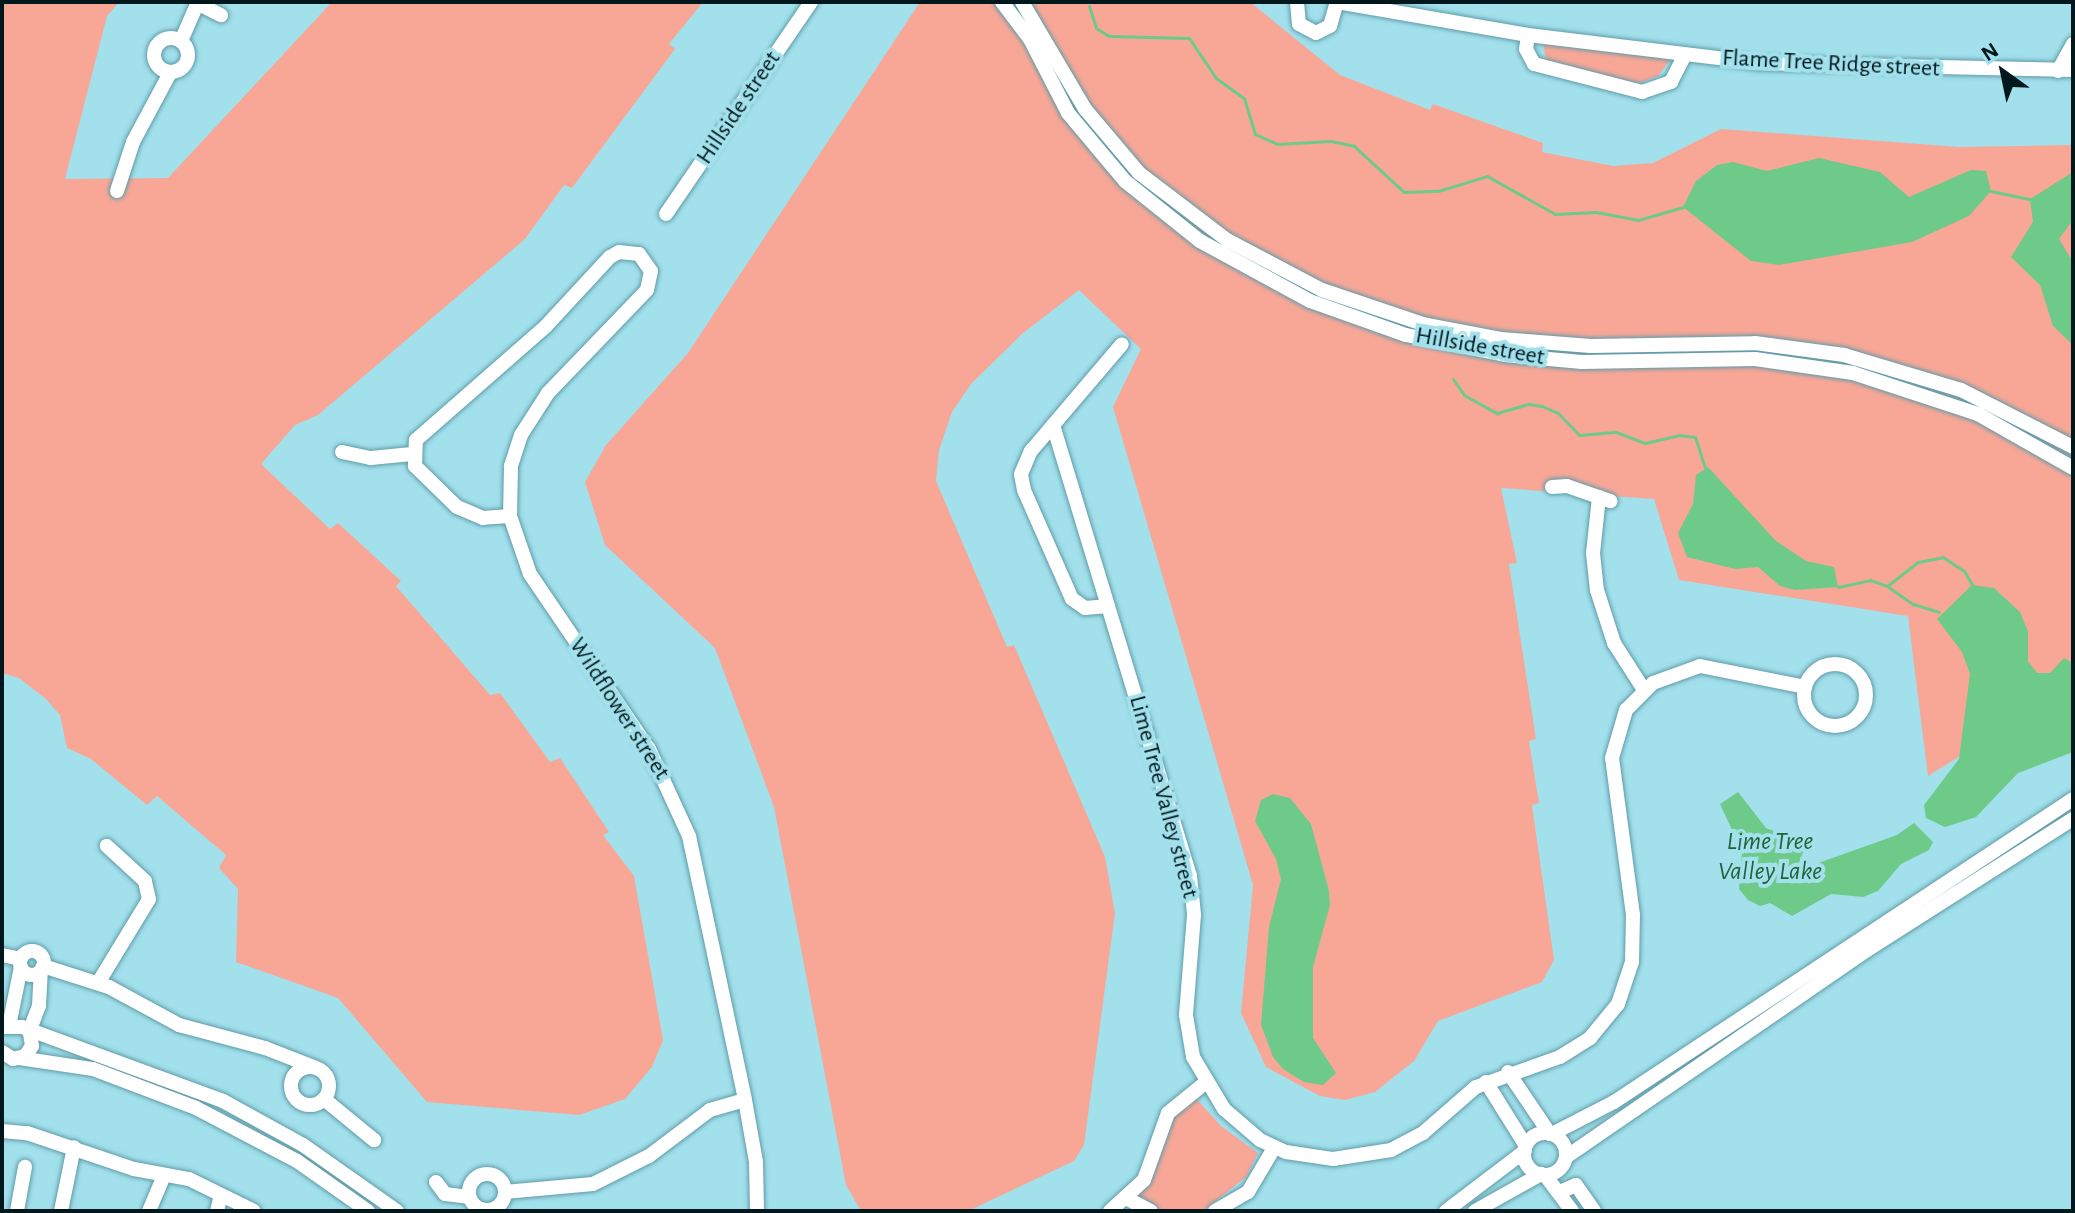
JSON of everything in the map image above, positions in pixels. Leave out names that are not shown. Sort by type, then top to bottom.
[{"type":"street","points":[[117,191],[135,137],[154,111],[170,73],[187,61],[181,41],[198,2],[221,15]]},
{"type":"street","name":"Hillside street","points":[[666,214],[811,2]]},
{"type":"street","name":"Hillside street","points":[[1002,2],[1030,39],[1068,113],[1108,164],[1171,220],[1363,321],[1472,350],[1582,362],[1755,359],[1853,373],[1978,414],[2073,468]]},
{"type":"street","name":"Hillside street","points":[[1022,2],[1085,109],[1119,153],[1247,261],[1372,309],[1475,335],[1591,346],[1755,343],[1867,360],[1961,390],[2073,447]]},
{"type":"street","name":"Flame Tree Ridge street","points":[[1297,2],[1299,24],[1316,33],[1330,26],[1337,2],[1528,35],[1685,55],[1819,66],[2065,70]]},
{"type":"street","points":[[1528,35],[1526,49],[1534,64],[1642,92],[1671,82],[1685,55]]},
{"type":"street","points":[[170,73],[160,68],[154,53],[164,40],[181,41]]},
{"type":"street","points":[[2065,70],[2073,44]]},
{"type":"street","name":"Wildflower street","points":[[412,454],[421,434],[546,326],[610,257],[619,252],[639,254],[651,271],[647,290],[548,393],[521,435],[509,483],[510,516],[530,574],[631,720],[677,805],[703,896],[745,1100],[756,1162],[757,1211]]},
{"type":"street","points":[[1108,606],[1085,608],[1072,599],[1024,490],[1026,458],[1122,344]]},
{"type":"street","name":"Lime Tree Valley street","points":[[1053,425],[1190,876],[1194,915],[1186,1015],[1205,1083],[1235,1120],[1274,1148],[1321,1159],[1380,1153],[1423,1133],[1486,1082],[1508,1072],[1549,1061],[1581,1046],[1606,1022],[1627,984],[1633,915],[1613,746],[1620,721],[1644,690],[1675,672],[1712,666],[1805,687]]},
{"type":"street","points":[[342,452],[371,458],[412,454],[418,472],[463,511],[483,518],[510,516]]},
{"type":"street","points":[[1552,487],[1567,486],[1604,499],[1593,553],[1599,599],[1614,643],[1644,690]]},
{"type":"street","points":[[1845,666],[1864,686],[1864,707],[1849,723],[1822,724],[1807,709],[1805,687],[1824,667],[1845,666]]},
{"type":"street","points":[[1446,1211],[1526,1148],[1534,1137],[1614,1102],[2073,799]]},
{"type":"street","points":[[1475,1211],[1543,1174],[1560,1169],[1566,1157],[1880,942],[2073,819]]},
{"type":"street","points":[[98,983],[149,899],[145,881],[107,846]]},
{"type":"street","points":[[19,1058],[29,1051],[30,1033],[39,991],[42,968],[36,952],[21,963],[5,1028],[30,1033],[137,1066],[223,1101],[316,1153],[397,1211]]},
{"type":"street","points":[[2,955],[21,963]]},
{"type":"street","points":[[42,968],[98,983],[179,1025],[280,1053],[314,1067],[329,1083],[324,1099],[314,1105],[298,1101],[291,1091],[294,1075],[280,1053]]},
{"type":"street","points":[[16,988],[28,984],[39,991]]},
{"type":"street","points":[[2,1053],[93,1069],[196,1108],[287,1155],[368,1211]]},
{"type":"street","points":[[294,1075],[314,1067]]},
{"type":"street","points":[[1508,1072],[1548,1131],[1564,1144],[1566,1157]]},
{"type":"street","points":[[1486,1082],[1526,1148],[1529,1167],[1543,1174],[1572,1211]]},
{"type":"street","points":[[1110,1211],[1128,1199],[1148,1173],[1168,1113],[1205,1083]]},
{"type":"street","points":[[1502,1105],[1507,1095],[1522,1096]]},
{"type":"street","points":[[324,1099],[374,1140]]},
{"type":"street","points":[[505,1192],[593,1184],[649,1156],[710,1110],[745,1100]]},
{"type":"street","points":[[2,1131],[74,1147],[164,1175],[221,1195],[254,1211]]},
{"type":"street","points":[[61,1211],[74,1147]]},
{"type":"street","points":[[1215,1211],[1248,1192],[1274,1148]]},
{"type":"street","points":[[17,1211],[25,1167]]},
{"type":"street","points":[[436,1182],[445,1194],[469,1197],[479,1209],[489,1210],[499,1206],[505,1192],[499,1178],[484,1174],[471,1182],[469,1197]]},
{"type":"street","points":[[149,1211],[164,1175]]},
{"type":"street","points":[[1560,1192],[1576,1185],[1594,1211]]},
{"type":"street","points":[[217,1211],[221,1195]]},
{"type":"street","points":[[1128,1199],[1151,1211]]},
{"type":"shaded area","points":[[2,2],[119,2],[107,16],[65,179],[168,178],[332,2],[703,2],[669,44],[675,49],[572,188],[564,185],[525,239],[318,415],[295,425],[261,464],[330,529],[338,523],[401,581],[396,586],[490,695],[500,693],[550,762],[560,758],[609,832],[603,835],[634,876],[663,1040],[652,1067],[625,1099],[579,1115],[427,1102],[338,998],[236,962],[238,889],[219,868],[226,855],[157,796],[147,805],[91,759],[67,748],[60,715],[46,699],[19,678],[2,673]]},
{"type":"shaded area","points":[[920,2],[1250,2],[1340,75],[1430,110],[1433,104],[1543,143],[1542,152],[1613,166],[1653,163],[1721,129],[1959,147],[2073,145],[2073,686],[1928,776],[1908,616],[1679,580],[1654,499],[1501,488],[1517,563],[1509,564],[1536,739],[1529,741],[1539,803],[1532,805],[1554,960],[1542,982],[1438,1021],[1414,1061],[1375,1092],[1345,1100],[1320,1096],[1266,1067],[1241,1013],[1253,885],[1113,407],[1141,349],[1079,290],[1023,333],[971,384],[952,412],[939,450],[936,481],[1007,647],[1014,645],[1105,857],[1115,913],[1084,1145],[1074,1161],[968,1211],[861,1211],[846,1185],[774,807],[715,648],[605,545],[585,482],[606,445],[688,353]]},
{"type":"shaded area","points":[[1543,41],[1673,56],[1658,76],[1639,83],[1615,83],[1546,61]]},
{"type":"shaded area","points":[[1193,1095],[1221,1126],[1258,1153],[1246,1177],[1203,1211],[1149,1211],[1128,1198],[1166,1119]]},
{"type":"water","points":[[1819,158],[1880,172],[1909,197],[1971,170],[1986,171],[1991,191],[1969,216],[1912,242],[1779,265],[1751,261],[1683,207],[1696,181],[1717,165],[1733,162],[1767,171]]},
{"type":"water","points":[[2073,172],[2073,220],[2059,239],[2073,262],[2073,345],[2053,326],[2040,285],[2011,257],[2033,222],[2030,199]]},
{"type":"water","points":[[1708,467],[1776,541],[1806,561],[1834,567],[1838,587],[1795,590],[1780,586],[1758,567],[1735,569],[1687,557],[1678,533],[1693,504],[1696,475]]},
{"type":"water","points":[[1972,585],[1994,588],[2020,612],[2028,631],[2028,661],[2037,673],[2050,673],[2064,658],[2073,663],[2073,752],[2018,773],[1976,817],[1945,827],[1926,818],[1924,805],[1959,759],[1970,674],[1962,652],[1937,619]]},
{"type":"water","name":"Lime Tree Valley Lake","points":[[1738,792],[1766,828],[1806,844],[1796,871],[1897,835],[1914,823],[1933,842],[1929,850],[1901,864],[1878,891],[1863,897],[1831,894],[1792,916],[1770,903],[1760,906],[1748,900],[1739,889],[1742,851],[1720,804]]},
{"type":"water","points":[[1273,794],[1290,798],[1311,824],[1329,891],[1330,905],[1313,967],[1313,1038],[1336,1073],[1323,1085],[1304,1082],[1283,1069],[1273,1057],[1261,1025],[1269,927],[1281,879],[1276,859],[1255,821],[1261,800]]},
{"type":"waterway","points":[[1089,6],[1096,28],[1109,36],[1189,38],[1216,78],[1244,98],[1255,134],[1277,144],[1331,141],[1354,146],[1404,192],[1438,191],[1487,176],[1555,214],[1596,212],[1638,220],[1683,207]]},
{"type":"waterway","points":[[1991,191],[2030,199]]},
{"type":"waterway","points":[[1453,379],[1464,395],[1497,413],[1529,404],[1542,406],[1558,413],[1579,435],[1616,432],[1645,443],[1679,435],[1695,437],[1705,467]]},
{"type":"waterway","points":[[1838,587],[1870,580],[1887,586],[1918,562],[1943,557],[1964,571],[1972,585]]},
{"type":"waterway","points":[[1887,586],[1913,604],[1939,612]]}]
